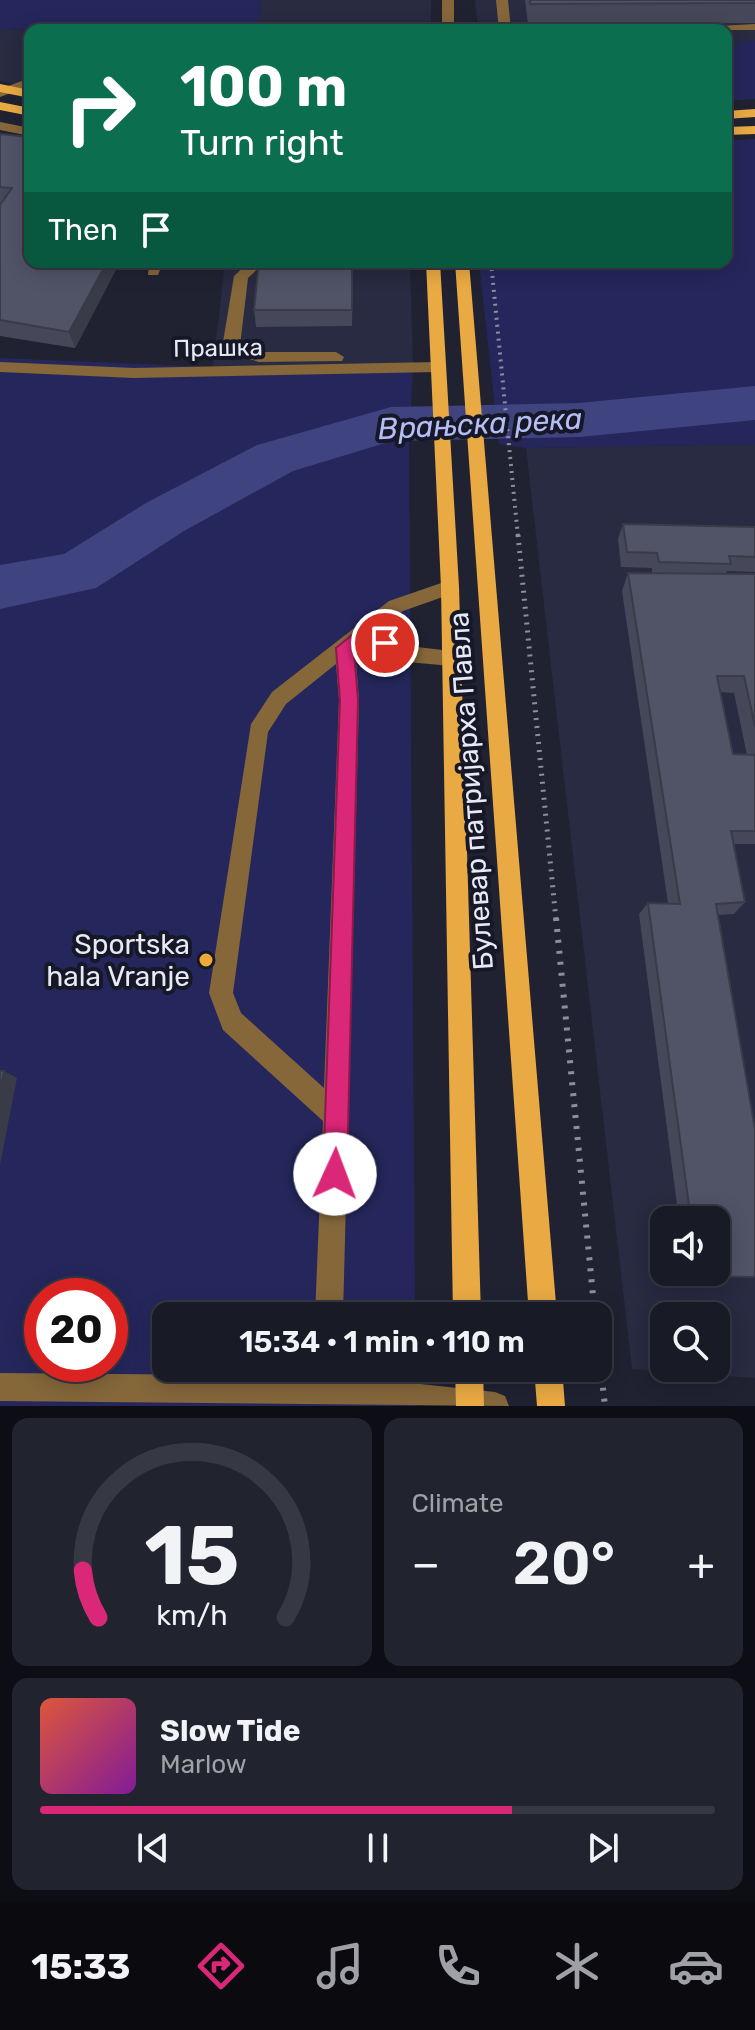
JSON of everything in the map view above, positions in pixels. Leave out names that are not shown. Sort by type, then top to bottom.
[{"type":"main road","points":[[1,90],[24,93]]},
{"type":"main road","points":[[0,106],[24,111]]},
{"type":"main road","points":[[732,115],[755,113]]},
{"type":"main road","points":[[732,131],[755,130]]},
{"type":"main road","name":"Булевар патријарха Павла","points":[[433,268],[450,587],[467,1302]]},
{"type":"main road","name":"Булевар патријарха Павла","points":[[462,268],[542,1302]]},
{"type":"main road","points":[[472,1382],[478,1405]]},
{"type":"main road","points":[[549,1382],[551,1406]]},
{"type":"street","points":[[448,0],[448,24]]},
{"type":"street","points":[[502,0],[504,24]]},
{"type":"street","points":[[732,28],[755,27]]},
{"type":"street","points":[[1,90],[24,84]]},
{"type":"street","points":[[0,126],[24,131]]},
{"type":"street","points":[[251,268],[241,276],[231,342],[234,349],[273,364],[368,357]]},
{"type":"street","name":"Прашка","points":[[0,367],[134,373],[273,364],[438,373]]},
{"type":"street","points":[[337,1117],[232,1021],[221,993],[258,730],[279,698],[396,606],[450,587]]},
{"type":"street","points":[[354,640],[407,654],[452,658]]},
{"type":"street","points":[[330,1302],[349,700],[354,640]]},
{"type":"street","points":[[0,1387],[213,1382]]},
{"type":"street","points":[[357,1382],[478,1405]]},
{"type":"path","points":[[492,268],[594,1302]]},
{"type":"path","points":[[602,1382],[605,1406]]},
{"type":"shaded area","points":[[0,0],[261,0],[258,24],[24,24],[24,29],[0,29]]},
{"type":"shaded area","points":[[261,0],[431,0],[431,24],[258,24]]},
{"type":"shaded area","points":[[475,0],[755,0],[755,41],[743,41],[732,49],[732,24],[477,24]]},
{"type":"shaded area","points":[[0,29],[24,29],[24,86],[0,81]]},
{"type":"shaded area","points":[[743,41],[755,41],[755,99],[732,101],[732,49]]},
{"type":"shaded area","points":[[755,139],[755,444],[526,448],[499,444],[480,268],[732,268],[732,141]]},
{"type":"shaded area","points":[[224,268],[410,268],[413,365],[213,367]]},
{"type":"shaded area","name":"Sportska hala Vranje","points":[[0,358],[213,367],[413,365],[409,446],[415,1302],[152,1302],[152,1382],[415,1382],[415,1406],[0,1406]]},
{"type":"shaded area","points":[[755,444],[755,1378],[730,1376],[730,1302],[650,1302],[650,1370],[632,1369],[526,448]]},
{"type":"building","points":[[530,0],[755,0],[755,3],[530,4]]},
{"type":"building","points":[[0,134],[24,136],[24,268],[104,268],[69,332],[0,320],[0,205],[12,188],[0,187]]},
{"type":"building","points":[[258,268],[352,268],[352,310],[254,310]]},
{"type":"building","points":[[623,524],[755,527],[755,557],[729,556],[731,564],[659,562],[657,553],[627,552]]},
{"type":"building","points":[[628,573],[755,574],[755,726],[744,676],[717,676],[733,754],[755,755],[755,831],[731,831],[745,902],[716,904],[755,1129],[755,1277],[730,1277],[730,1206],[689,1206],[648,903],[680,904]]},
{"type":"building","points":[[0,1071],[4,1071],[0,1092]]},
{"type":"waterway","name":"Врањска река","points":[[0,587],[77,573],[165,517],[275,458],[391,424],[579,420],[755,403]]},
{"type":"place","name":"Sportska hala Vranje","points":[[206,960]]},
{"type":"route","points":[[335,1174],[349,700],[345,648],[363,633],[385,643]]}]
